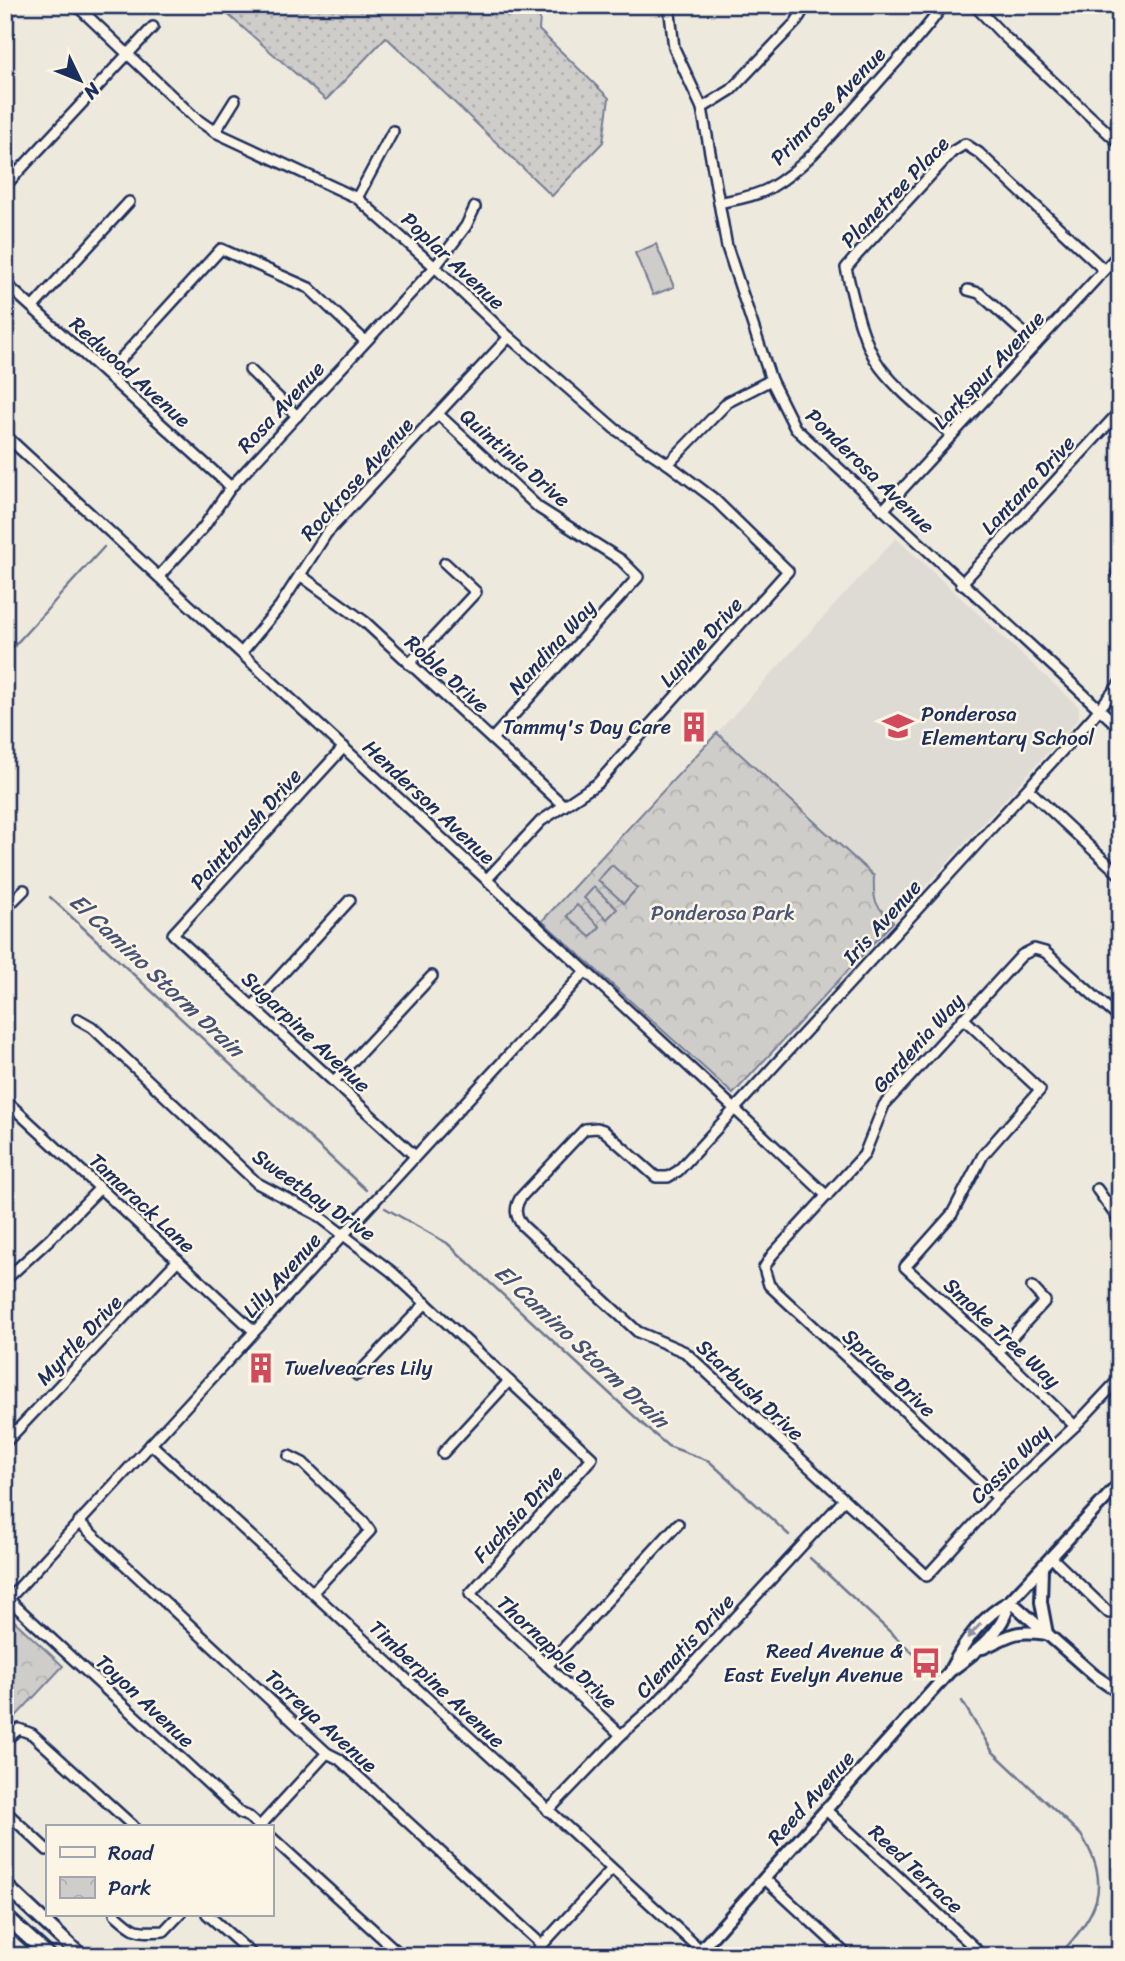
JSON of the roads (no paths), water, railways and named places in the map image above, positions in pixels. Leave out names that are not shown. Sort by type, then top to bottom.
[{"type":"highway","points":[[5,1885],[81,1956]]},
{"type":"highway","points":[[5,1916],[48,1956]]},
{"type":"main road","name":"Reed Avenue","points":[[950,1671],[965,1640],[994,1610],[1010,1601],[1120,1483]]},
{"type":"main road","points":[[1042,1567],[1041,1602],[1047,1634]]},
{"type":"main road","name":"Reed Avenue","points":[[701,1954],[950,1671],[978,1650],[1006,1620],[1010,1601]]},
{"type":"main road","points":[[1010,1601],[1095,1676],[1120,1693]]},
{"type":"main road","points":[[978,1650],[1012,1633],[1022,1631],[1047,1634]]},
{"type":"street","name":"Poplar Avenue","points":[[76,5],[195,118],[215,132],[357,198],[509,337],[615,429],[713,498],[788,571]]},
{"type":"street","name":"Ponderosa Avenue","points":[[669,5],[674,48],[702,108],[727,247],[771,380],[795,428],[1120,728]]},
{"type":"street","name":"Primrose Avenue","points":[[719,203],[769,189],[794,170],[933,21],[943,5]]},
{"type":"street","points":[[974,5],[1120,144]]},
{"type":"street","points":[[702,108],[731,90],[796,22],[802,12]]},
{"type":"street","points":[[5,186],[153,27]]},
{"type":"street","points":[[215,132],[235,100]]},
{"type":"street","points":[[357,198],[393,131]]},
{"type":"street","name":"Planetree Place","points":[[952,435],[881,367],[871,350],[846,268],[952,152],[965,144],[979,153],[1104,270]]},
{"type":"street","points":[[33,307],[129,202]]},
{"type":"street","name":"Rosa Avenue","points":[[159,576],[203,528],[231,487],[435,267],[466,226],[474,207]]},
{"type":"street","points":[[107,374],[221,248],[309,288],[365,341]]},
{"type":"street","name":"Larkspur Avenue","points":[[883,510],[1120,253]]},
{"type":"street","name":"Redwood Avenue","points":[[5,283],[231,487]]},
{"type":"street","points":[[968,290],[979,293],[1036,344]]},
{"type":"street","name":"Rockrose Avenue","points":[[242,652],[280,606],[326,534],[509,337]]},
{"type":"street","points":[[250,370],[297,416]]},
{"type":"street","points":[[668,464],[728,402],[771,380]]},
{"type":"street","name":"Lantana Drive","points":[[961,584],[1120,411]]},
{"type":"street","name":"Quintinia Drive","points":[[438,414],[539,508],[621,560],[639,577]]},
{"type":"street","name":"Henderson Avenue","points":[[5,435],[827,1196]]},
{"type":"street","points":[[409,664],[476,592],[444,563]]},
{"type":"street","name":"Lupine Drive","points":[[487,879],[541,821],[597,783],[788,571]]},
{"type":"street","name":"Roble Drive","points":[[300,575],[365,622],[564,806]]},
{"type":"street","name":"Nandina Way","points":[[492,739],[639,577]]},
{"type":"street","name":"Iris Avenue","points":[[515,1210],[520,1197],[578,1134],[592,1128],[605,1131],[650,1172],[663,1178],[678,1171],[1100,710],[1120,683]]},
{"type":"street","name":"Paintbrush Drive","points":[[173,934],[344,747]]},
{"type":"street","points":[[1028,789],[1120,875]]},
{"type":"street","points":[[5,909],[23,890]]},
{"type":"street","points":[[252,1007],[350,900]]},
{"type":"street","name":"Sugarpine Avenue","points":[[173,934],[415,1156]]},
{"type":"street","name":"Gardenia Way","points":[[764,1268],[767,1261],[864,1155],[884,1105],[1022,954],[1034,949],[1050,955],[1120,1019]]},
{"type":"street","name":"Lily Avenue","points":[[7,1601],[585,972]]},
{"type":"street","points":[[334,1081],[432,976]]},
{"type":"street","name":"Smoke Tree Way","points":[[963,1018],[1041,1090],[982,1155],[952,1214],[905,1268],[999,1352],[1075,1426]]},
{"type":"street","name":"Sweetbay Drive","points":[[78,1019],[92,1027],[257,1183],[316,1214],[392,1272],[592,1458]]},
{"type":"street","name":"Tamarack Lane","points":[[7,1105],[254,1331]]},
{"type":"street","points":[[5,1280],[100,1188]]},
{"type":"street","points":[[1097,1189],[1120,1222]]},
{"type":"street","name":"Starbush Drive","points":[[515,1210],[523,1226],[638,1332],[685,1352],[927,1576]]},
{"type":"street","name":"Myrtle Drive","points":[[5,1443],[178,1260]]},
{"type":"street","name":"Spruce Drive","points":[[764,1268],[769,1285],[998,1499]]},
{"type":"street","points":[[999,1352],[1045,1301],[1032,1287]]},
{"type":"street","points":[[357,1376],[426,1303]]},
{"type":"street","name":"Cassia Way","points":[[927,1576],[998,1499],[1075,1426],[1120,1378]]},
{"type":"street","points":[[443,1453],[509,1381]]},
{"type":"street","name":"Timberpine Avenue","points":[[151,1444],[701,1954]]},
{"type":"street","points":[[289,1456],[303,1464],[363,1521],[370,1531],[313,1592]]},
{"type":"street","name":"Fuchsia Drive","points":[[470,1594],[592,1458]]},
{"type":"street","name":"Clematis Drive","points":[[548,1811],[621,1735],[656,1704],[843,1501]]},
{"type":"street","name":"Torreya Avenue","points":[[79,1522],[327,1753],[339,1759],[542,1945]]},
{"type":"street","points":[[547,1666],[678,1524]]},
{"type":"street","points":[[1051,1557],[1109,1613]]},
{"type":"street","name":"Thornapple Drive","points":[[470,1594],[621,1735]]},
{"type":"street","name":"Toyon Avenue","points":[[7,1601],[240,1813],[259,1825]]},
{"type":"street","points":[[5,1740],[19,1730],[32,1734],[132,1825]]},
{"type":"street","points":[[261,1825],[327,1753]]},
{"type":"street","points":[[5,1811],[46,1849]]},
{"type":"street","name":"Reed Terrace","points":[[826,1811],[975,1948],[979,1956]]},
{"type":"street","points":[[273,1839],[402,1956]]},
{"type":"street","points":[[532,1956],[611,1870]]},
{"type":"street","points":[[765,1879],[848,1956]]},
{"type":"street","points":[[117,1916],[135,1931],[164,1931],[178,1916]]},
{"type":"street","points":[[209,1916],[254,1956]]},
{"type":"waterway","name":"El Camino Storm Drain","points":[[5,656],[104,547]]},
{"type":"waterway","name":"El Camino Storm Drain","points":[[50,897],[366,1190]]},
{"type":"waterway","name":"El Camino Storm Drain","points":[[385,1208],[447,1243],[648,1429],[668,1446],[709,1461],[789,1535]]},
{"type":"waterway","name":"El Camino Storm Drain","points":[[810,1558],[914,1654]]},
{"type":"waterway","name":"El Camino Storm Drain","points":[[962,1701],[992,1751],[1081,1835],[1091,1853],[1097,1870],[1096,1900],[1082,1928],[1058,1956]]},
{"type":"place","name":"Ponderosa Elementary School","points":[[898,726]]},
{"type":"place","name":"Tammy's Day Care","points":[[694,727]]},
{"type":"place","name":"Twelveacres Lily","points":[[261,1368]]},
{"type":"place","name":"Reed Avenue & East Evelyn Avenue","points":[[926,1663]]},
{"type":"park label","name":"Ponderosa Park","points":[[723,913]]}]
